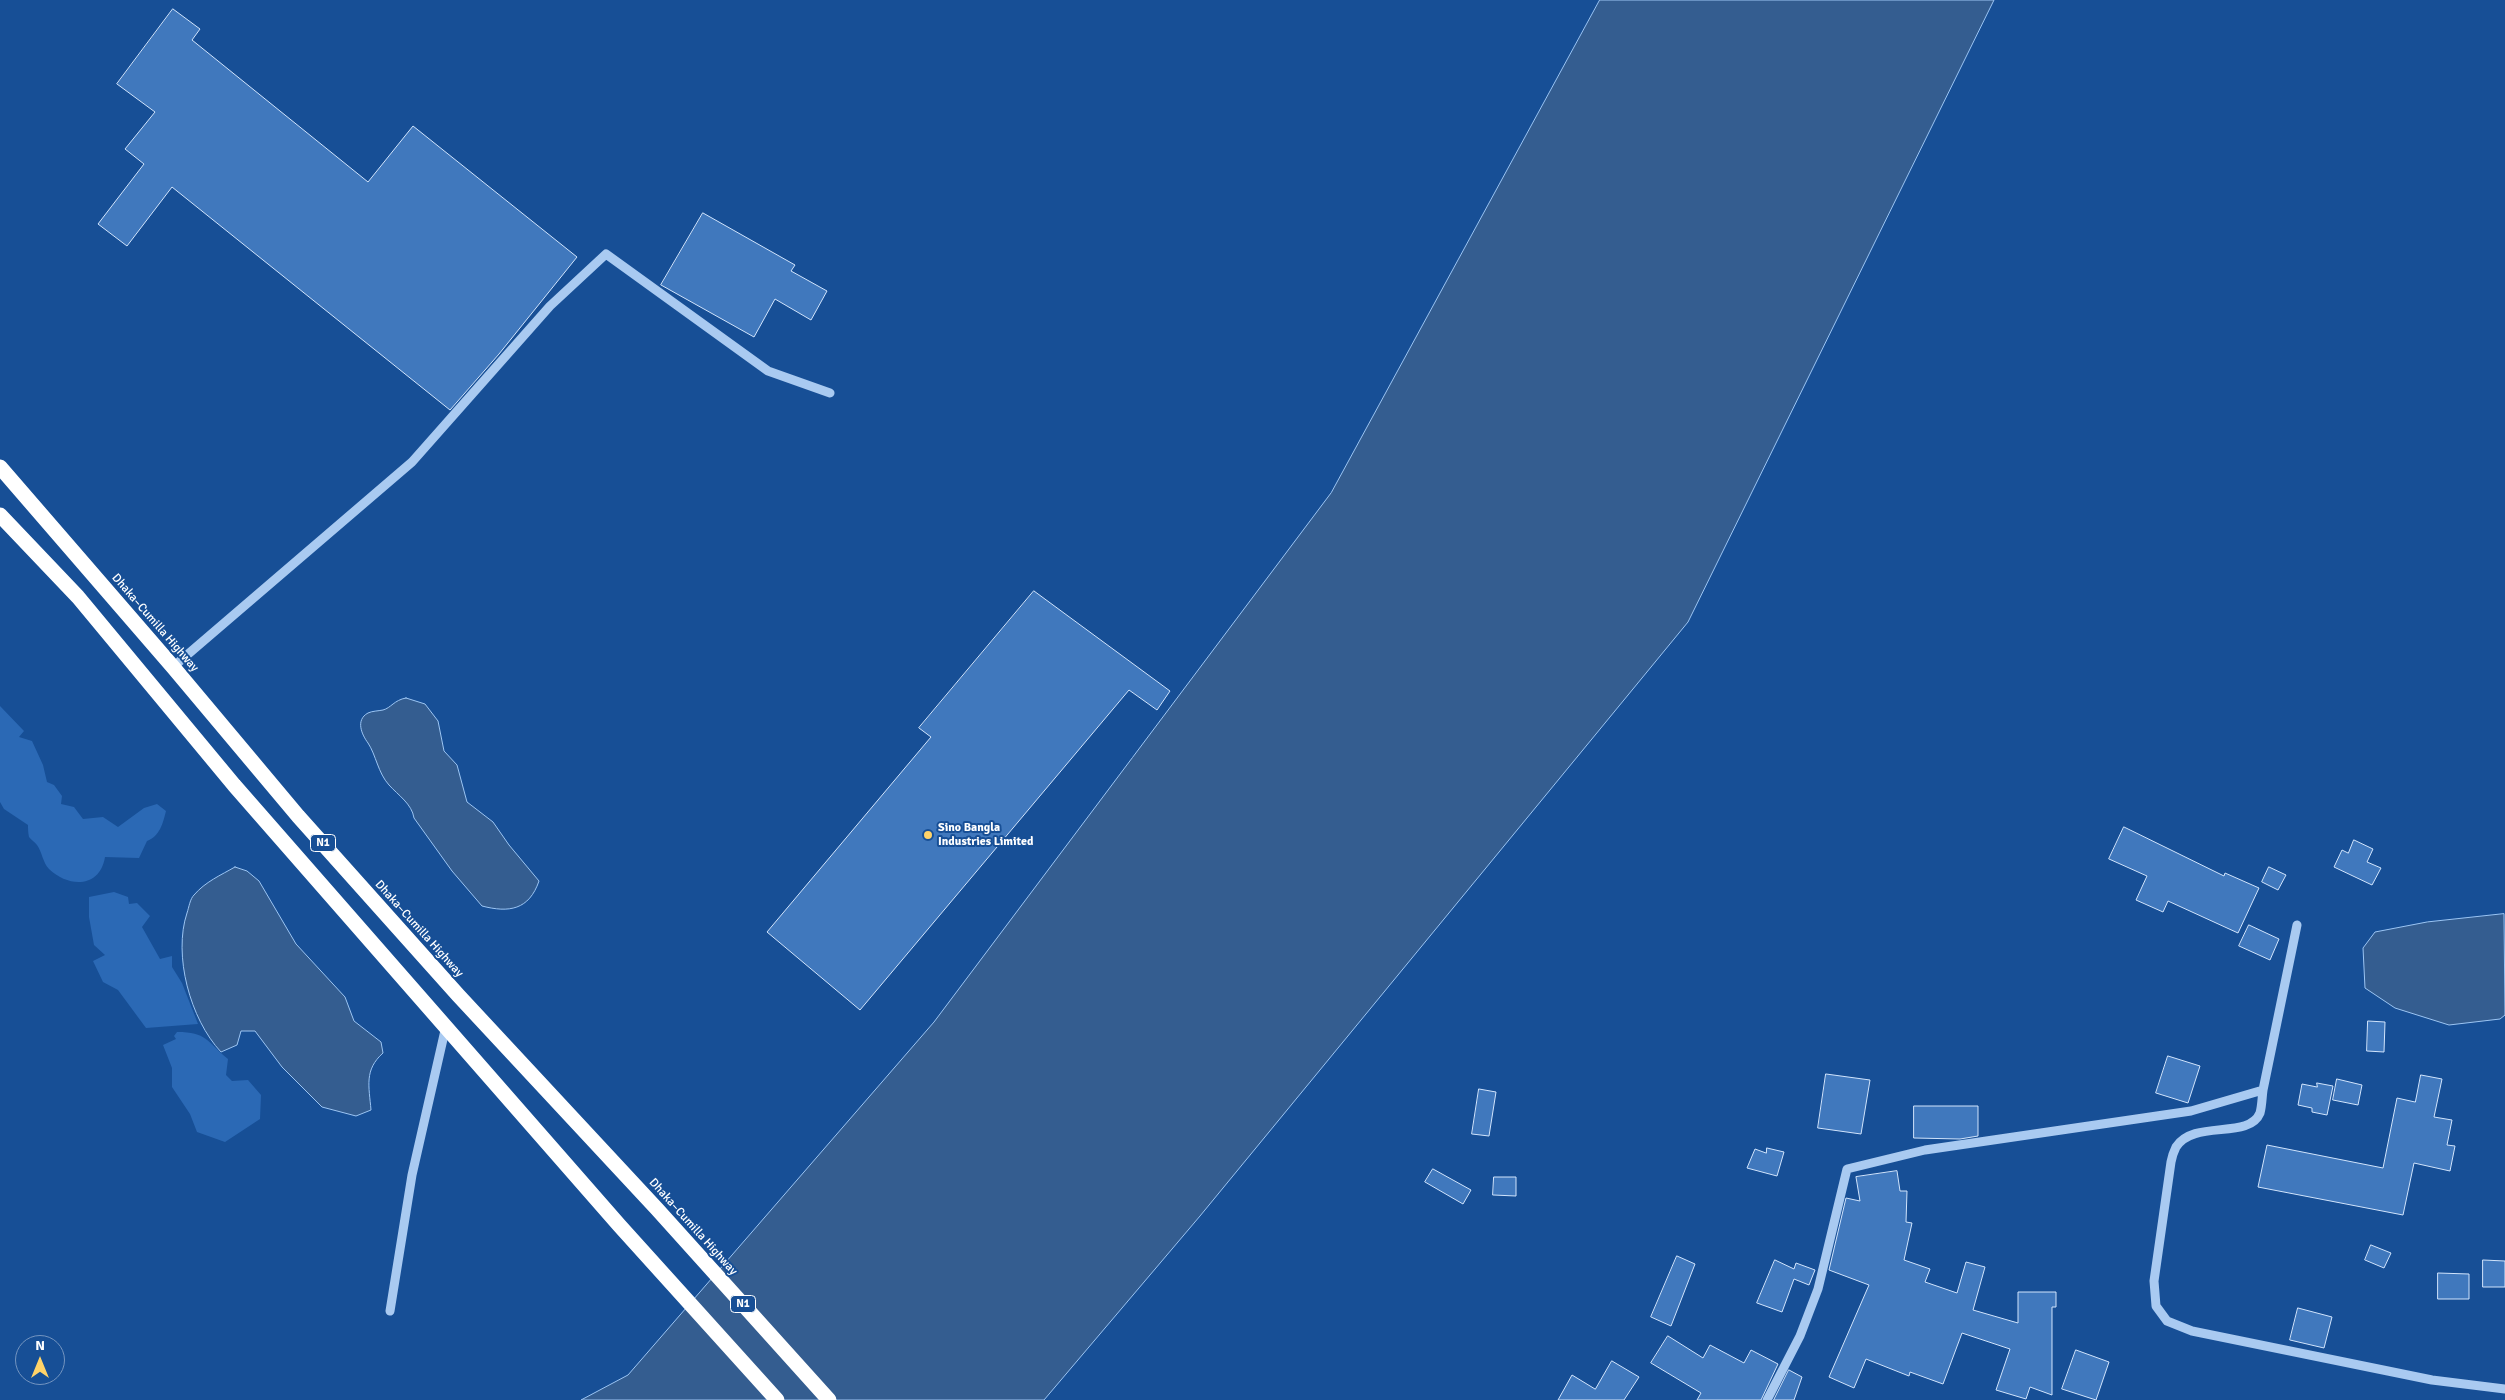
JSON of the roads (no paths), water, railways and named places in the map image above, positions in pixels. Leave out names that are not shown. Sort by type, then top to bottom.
[{"type":"highway","name":"Dhaka–Cumilla Highway","points":[[0,467],[173,666],[298,816],[445,981],[657,1209],[829,1400]]},
{"type":"highway","name":"N1","points":[[0,515],[78,597],[234,785],[619,1225],[777,1400]]},
{"type":"street","points":[[173,666],[412,462],[550,306],[606,254],[768,371],[830,393]]},
{"type":"street","points":[[2297,925],[2260,1113],[2255,1120],[2244,1126],[2197,1132],[2184,1139],[2176,1148],[2171,1162],[2154,1281],[2156,1306],[2167,1321],[2192,1330],[2432,1380],[2505,1389]]},
{"type":"street","points":[[390,1311],[412,1175],[446,1026]]},
{"type":"street","points":[[1767,1400],[1800,1336],[1818,1289],[1847,1169],[1925,1150],[2191,1111],[2263,1090]]},
{"type":"place","name":"Sino Bangla Industries Limited","points":[[928,835]]}]
